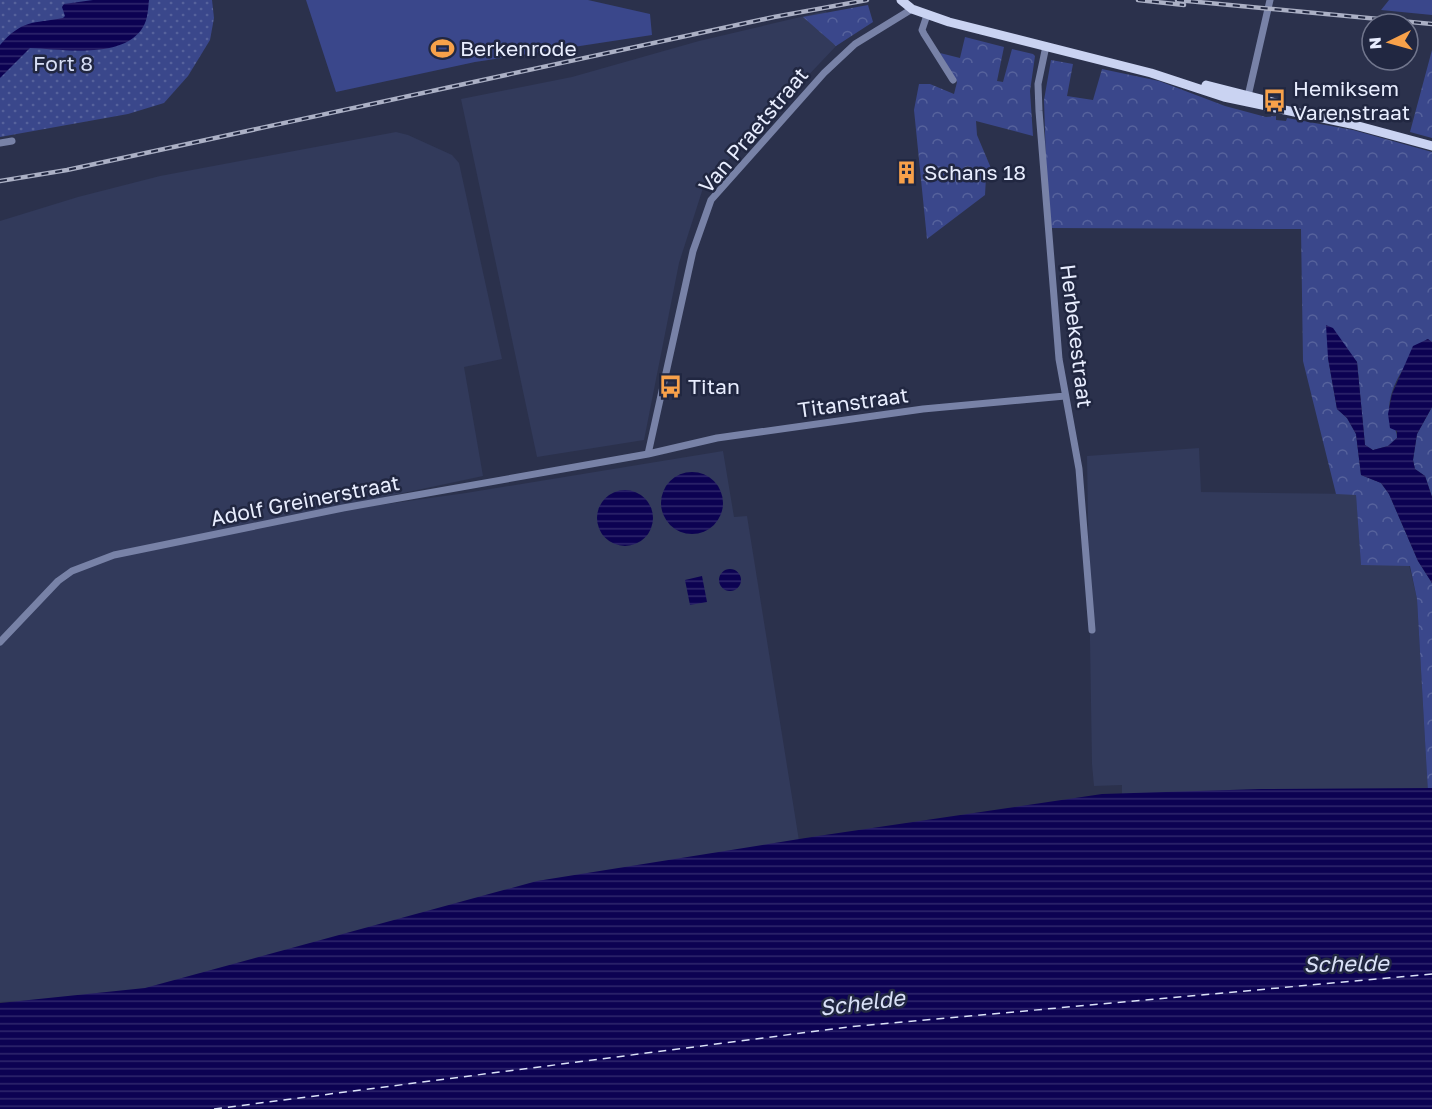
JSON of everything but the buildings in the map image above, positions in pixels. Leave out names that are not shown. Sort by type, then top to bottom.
[{"type":"main road","points":[[901,0],[912,9],[927,15],[1328,116],[1432,146]]},
{"type":"main road","points":[[1151,73],[1224,97],[1351,124]]},
{"type":"street","points":[[1248,96],[1270,0]]},
{"type":"street","name":"Van Praetstraat","points":[[648,454],[693,252],[711,200],[824,73],[855,44],[912,9]]},
{"type":"street","points":[[927,15],[922,30],[953,80]]},
{"type":"street","name":"Herbekestraat","points":[[1046,46],[1040,71],[1038,97],[1059,359],[1079,469],[1092,630]]},
{"type":"street","points":[[0,143],[12,141]]},
{"type":"street","name":"Titanstraat","points":[[648,454],[717,438],[842,420],[923,409],[1065,396]]},
{"type":"street","name":"Adolf Greinerstraat","points":[[0,642],[58,581],[72,571],[114,555],[343,508],[648,454]]},
{"type":"shaded area","points":[[826,11],[839,43],[704,185],[679,263],[644,440],[537,457],[461,99],[572,77],[699,41]]},
{"type":"shaded area","points":[[396,132],[452,155],[459,163],[502,359],[464,367],[483,476],[286,518],[466,493],[723,451],[734,517],[747,516],[800,847],[154,995],[0,1002],[0,221],[78,197],[160,176]]},
{"type":"shaded area","points":[[1199,448],[1201,492],[1356,494],[1361,564],[1409,565],[1417,599],[1428,793],[1122,826],[1122,785],[1094,786],[1087,456]]},
{"type":"green space","name":"Fort 8","points":[[0,0],[212,0],[214,18],[210,40],[188,76],[164,103],[128,114],[0,137]]},
{"type":"green space","name":"Berkenrode","points":[[306,0],[588,0],[650,14],[652,35],[475,62],[336,92]]},
{"type":"green space","points":[[1389,0],[1432,0],[1432,15],[1420,12],[1381,10]]},
{"type":"green space","points":[[868,5],[873,22],[836,46],[803,17]]},
{"type":"green space","points":[[965,37],[1004,47],[997,81],[1003,82],[1012,49],[1035,56],[1030,91],[1033,136],[976,121],[977,135],[993,173],[986,177],[985,195],[927,239],[914,110],[919,84],[930,84],[954,94],[957,82],[940,53],[960,58]]},
{"type":"green space","points":[[1432,50],[1432,138],[1410,132]]},
{"type":"green space","points":[[1051,60],[1073,64],[1067,96],[1093,100],[1102,69],[1159,81],[1225,106],[1266,117],[1276,116],[1276,120],[1286,121],[1287,118],[1353,130],[1432,152],[1432,342],[1427,339],[1397,381],[1389,412],[1397,438],[1388,446],[1373,450],[1365,445],[1357,362],[1347,350],[1328,358],[1337,409],[1347,418],[1356,434],[1361,475],[1381,483],[1389,494],[1418,561],[1432,583],[1432,793],[1428,793],[1417,599],[1410,566],[1361,565],[1356,495],[1336,494],[1303,361],[1301,229],[1048,228],[1044,100]]},
{"type":"green space","points":[[1432,407],[1432,497],[1425,476],[1415,469],[1413,460],[1417,434]]},
{"type":"water","points":[[93,0],[149,0],[145,24],[134,37],[122,44],[107,48],[74,50],[30,48],[0,78],[0,45],[15,31],[28,24],[63,18],[65,16],[62,7],[64,4]]},
{"type":"water","points":[[1326,325],[1333,328],[1357,362],[1365,445],[1373,450],[1388,446],[1397,438],[1397,431],[1390,428],[1388,414],[1392,394],[1413,346],[1428,339],[1432,342],[1432,407],[1417,434],[1413,460],[1415,469],[1425,476],[1432,497],[1432,583],[1418,561],[1389,494],[1381,483],[1361,475],[1356,434],[1347,418],[1337,409],[1328,358]]},
{"type":"water","points":[[692,472],[704,474],[714,481],[721,491],[723,503],[721,515],[714,525],[704,532],[692,534],[680,532],[670,525],[663,515],[661,503],[663,491],[670,481],[680,474]]},
{"type":"water","points":[[619,490],[631,490],[641,494],[649,502],[653,518],[649,534],[641,542],[631,546],[619,546],[609,542],[601,534],[597,524],[597,512],[601,502],[609,494]]},
{"type":"water","points":[[730,569],[738,572],[741,580],[738,588],[730,591],[722,588],[719,580],[722,572]]},
{"type":"water","points":[[702,576],[707,602],[690,605],[685,580]]},
{"type":"water","name":"Schelde","points":[[1432,788],[1432,1109],[0,1109],[0,1003],[145,988],[537,881],[1102,794],[1261,789]]},
{"type":"ferry route","points":[[214,1109],[848,1027],[1432,974]]},
{"type":"railway","points":[[0,181],[67,170],[774,17],[867,0]]},
{"type":"railway","points":[[1138,0],[1184,5]]},
{"type":"railway","points":[[1177,0],[1432,24]]},
{"type":"place","name":"Berkenrode","points":[[442,48]]},
{"type":"place","name":"Hemiksem Varenstraat","points":[[1275,100]]},
{"type":"place","name":"Schans 18","points":[[906,172]]},
{"type":"place","name":"Titan","points":[[670,386]]}]
